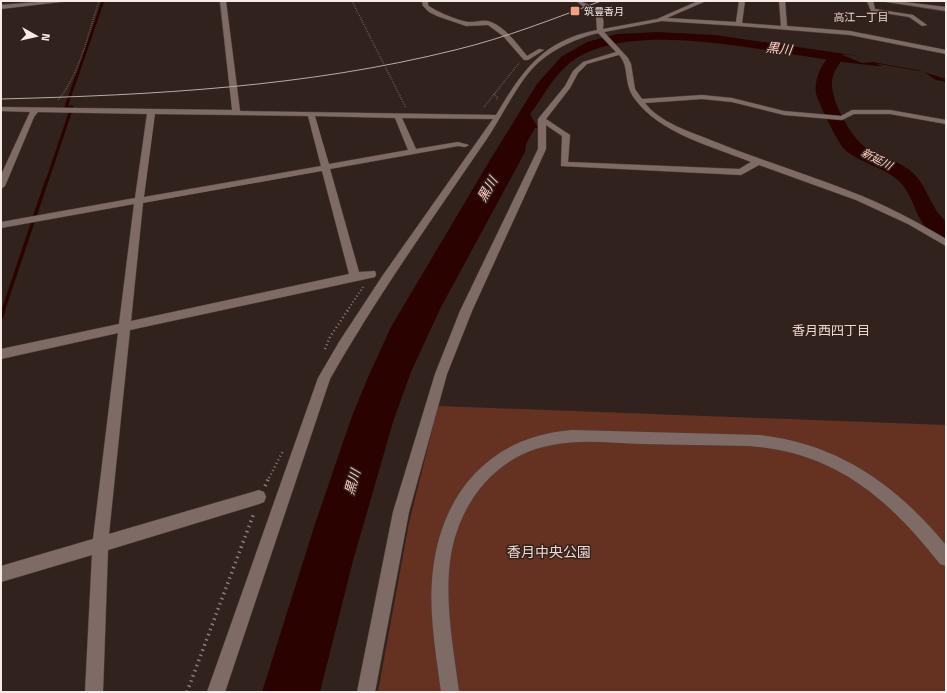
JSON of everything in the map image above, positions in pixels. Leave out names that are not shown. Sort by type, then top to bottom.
[{"type":"street","points":[[1,7],[66,1]]},
{"type":"street","points":[[223,1],[236,112]]},
{"type":"street","points":[[425,1],[425,5],[431,11],[439,15],[458,20],[466,24],[489,23],[505,35],[526,59],[552,44],[559,45]]},
{"type":"street","points":[[579,1],[598,15],[600,19],[601,33],[628,64],[631,89],[645,108],[660,119],[682,131],[758,162],[859,198],[911,222],[946,243]]},
{"type":"street","points":[[216,692],[324,378],[343,345],[387,278],[498,116],[521,79],[531,67],[559,45],[586,34],[601,33],[658,20],[703,1]]},
{"type":"street","points":[[738,24],[742,1]]},
{"type":"street","points":[[782,1],[784,27]]},
{"type":"street","points":[[870,1],[873,10],[911,16],[924,25]]},
{"type":"street","points":[[883,1],[946,9]]},
{"type":"street","points":[[927,1],[931,6]]},
{"type":"street","points":[[658,20],[784,27],[867,35],[946,52]]},
{"type":"street","points":[[366,692],[401,512],[425,424],[441,374],[466,311],[542,149],[542,119],[568,87],[575,72],[585,63],[618,51]]},
{"type":"street","points":[[640,101],[702,97],[732,100],[784,113],[842,118],[852,112],[890,112],[946,122]]},
{"type":"street","points":[[1,109],[498,116]]},
{"type":"street","points":[[1,186],[30,116],[39,109]]},
{"type":"street","points":[[94,692],[100,546],[124,327],[151,112]]},
{"type":"street","points":[[311,114],[356,276]]},
{"type":"street","points":[[400,115],[398,119],[413,152]]},
{"type":"street","points":[[542,119],[566,135],[564,164],[741,172],[758,162]]},
{"type":"street","points":[[1,225],[458,144],[465,144]]},
{"type":"street","points":[[1,354],[356,276],[371,274]]},
{"type":"street","points":[[450,692],[440,606],[441,567],[448,532],[462,502],[479,478],[504,457],[533,444],[567,436],[591,436],[768,442],[808,451],[844,466],[886,492],[918,523],[946,558]]},
{"type":"street","points":[[1,574],[100,546],[259,497]]},
{"type":"path","points":[[39,109],[62,98],[70,83],[99,1]]},
{"type":"path","points":[[352,1],[406,109]]},
{"type":"green space","name":"香月中央公園","points":[[438,406],[946,425],[946,692],[378,692],[409,523]]},
{"type":"water","name":"黒川","points":[[657,32],[715,35],[859,56],[840,54],[862,63],[873,62],[923,72],[880,64],[877,64],[883,66],[849,63],[722,44],[678,40],[637,41],[601,47],[571,62],[554,80],[530,114],[538,128],[535,128],[526,144],[525,152],[440,309],[411,372],[393,422],[353,561],[320,692],[262,692],[314,527],[352,416],[369,375],[391,327],[490,160],[537,84],[561,57],[587,42],[617,34]]},
{"type":"water","points":[[924,72],[946,79],[946,82],[936,80]]},
{"type":"waterway","points":[[76,79],[103,1]]},
{"type":"waterway","name":"新延川","points":[[837,57],[828,69],[824,80],[824,94],[845,137],[850,145],[861,153],[899,171],[907,178],[914,186],[929,218],[946,233]]},
{"type":"waterway","points":[[47,181],[72,107],[66,107],[76,78]]},
{"type":"waterway","points":[[3,311],[47,180]]},
{"type":"waterway","points":[[1,317],[3,310]]},
{"type":"tram line","points":[[1,99],[116,95],[230,87],[343,73],[399,63],[492,40],[601,1]]},
{"type":"place","name":"筑豊香月","points":[[575,11]]},
{"type":"district","name":"高江一丁目","points":[[861,17]]},
{"type":"district","name":"香月西四丁目","points":[[831,330]]}]
